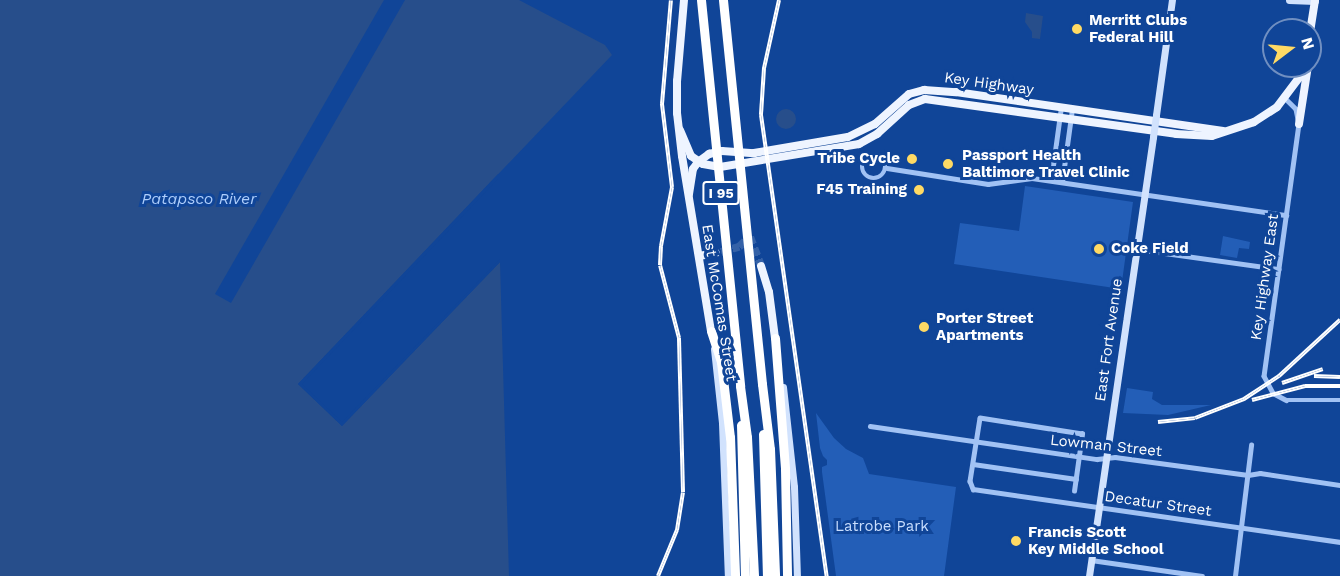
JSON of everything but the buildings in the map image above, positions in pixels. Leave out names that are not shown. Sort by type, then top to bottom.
[{"type":"highway","name":"I 95","points":[[700,0],[747,437],[754,576]]},
{"type":"highway","name":"I 95","points":[[723,0],[770,449],[775,576]]},
{"type":"highway","points":[[711,331],[721,362],[729,427],[735,576]]},
{"type":"highway","points":[[775,338],[786,480],[787,576]]},
{"type":"highway","name":"I 95","points":[[762,384],[767,576]]},
{"type":"highway","name":"I 95","points":[[740,386],[745,576]]},
{"type":"main road","name":"East McComas Street","points":[[684,0],[677,81],[680,130],[711,331]]},
{"type":"main road","points":[[1312,18],[1315,1]]},
{"type":"main road","name":"Key Highway","points":[[698,162],[724,167],[846,148],[870,139],[909,105],[925,99],[1197,137],[1212,136],[1259,120],[1285,98],[1299,78]]},
{"type":"main road","points":[[1299,124],[1306,78]]},
{"type":"main road","name":"Key Highway","points":[[698,162],[718,151],[754,153],[848,138],[874,124],[909,94],[924,90],[1223,131]]},
{"type":"main road","points":[[680,130],[687,150],[698,162],[690,177],[689,194]]},
{"type":"main road","points":[[699,256],[716,253]]},
{"type":"main road","points":[[761,266],[769,292],[775,338]]},
{"type":"street","name":"East Fort Avenue","points":[[1089,576],[1172,0]]},
{"type":"street","points":[[1290,0],[1315,1]]},
{"type":"street","points":[[1285,98],[1296,109],[1299,124]]},
{"type":"street","points":[[1052,180],[1061,107]]},
{"type":"street","points":[[1062,182],[1072,109]]},
{"type":"street","name":"Key Highway East","points":[[1299,124],[1264,370],[1267,385],[1273,393],[1286,400],[1340,400]]},
{"type":"street","points":[[875,155],[884,159],[887,168],[882,177],[872,179],[865,176],[862,165],[868,156],[875,155]]},
{"type":"street","points":[[887,168],[988,184],[1026,178],[1052,180],[1286,214]]},
{"type":"street","points":[[1136,249],[1279,269]]},
{"type":"street","name":"East McComas Street","points":[[711,331],[722,423],[728,576]]},
{"type":"street","points":[[775,338],[793,476],[797,576]]},
{"type":"street","points":[[1074,491],[1076,479],[1082,434],[980,418],[973,464],[1076,479]]},
{"type":"street","name":"Lowman Street","points":[[870,426],[1079,456],[1248,475],[1260,473],[1340,485]]},
{"type":"street","points":[[1234,576],[1251,445]]},
{"type":"street","name":"Decatur Street","points":[[973,464],[970,481],[973,489],[1340,542]]},
{"type":"street","points":[[1091,560],[1202,576]]},
{"type":"green space","points":[[1025,186],[1133,202],[1121,289],[954,264],[960,223],[1019,231]]},
{"type":"green space","points":[[1223,236],[1250,242],[1249,249],[1239,248],[1237,258],[1220,255]]},
{"type":"green space","points":[[1127,388],[1153,392],[1152,399],[1162,405],[1211,405],[1168,415],[1123,413]]},
{"type":"green space","name":"Latrobe Park","points":[[816,413],[834,438],[846,449],[863,458],[869,474],[956,487],[944,576],[836,576],[822,472],[822,467],[827,465],[827,460],[820,448]]},
{"type":"water","name":"Patapsco River","points":[[0,0],[519,0],[605,45],[612,55],[298,384],[342,426],[500,262],[509,576],[0,576]]},
{"type":"water","points":[[1026,13],[1043,16],[1040,39],[1032,38],[1032,32],[1025,22]]},
{"type":"water","points":[[786,109],[793,112],[796,119],[793,126],[786,129],[779,126],[776,119],[779,112]]},
{"type":"pier","points":[[384,0],[405,0],[231,303],[215,294]]},
{"type":"pier","points":[[498,174],[498,179],[302,384],[342,422],[500,259],[500,262],[342,426],[298,384]]},
{"type":"tunnel","points":[[721,252],[739,247],[749,237]]},
{"type":"tunnel","points":[[750,237],[761,266]]},
{"type":"railway","points":[[658,576],[677,530],[683,492],[679,338],[660,265],[661,246],[672,187],[662,104],[671,0]]},
{"type":"railway","points":[[779,0],[764,68],[761,115],[827,576]]},
{"type":"railway","points":[[1158,422],[1195,418],[1244,399],[1279,376],[1340,320]]},
{"type":"railway","points":[[1282,383],[1323,369]]},
{"type":"railway","points":[[1314,376],[1340,377]]},
{"type":"railway","points":[[1252,400],[1305,386],[1340,386]]},
{"type":"place","name":"Merritt Clubs Federal Hill","points":[[1077,29]]},
{"type":"place","name":"Tribe Cycle","points":[[912,159]]},
{"type":"place","name":"Passport Health Baltimore Travel Clinic","points":[[948,164]]},
{"type":"place","name":"F45 Training","points":[[919,190]]},
{"type":"place","name":"Coke Field","points":[[1099,249]]},
{"type":"place","name":"Porter Street Apartments","points":[[924,327]]},
{"type":"place","name":"Francis Scott Key Middle School","points":[[1016,541]]}]
